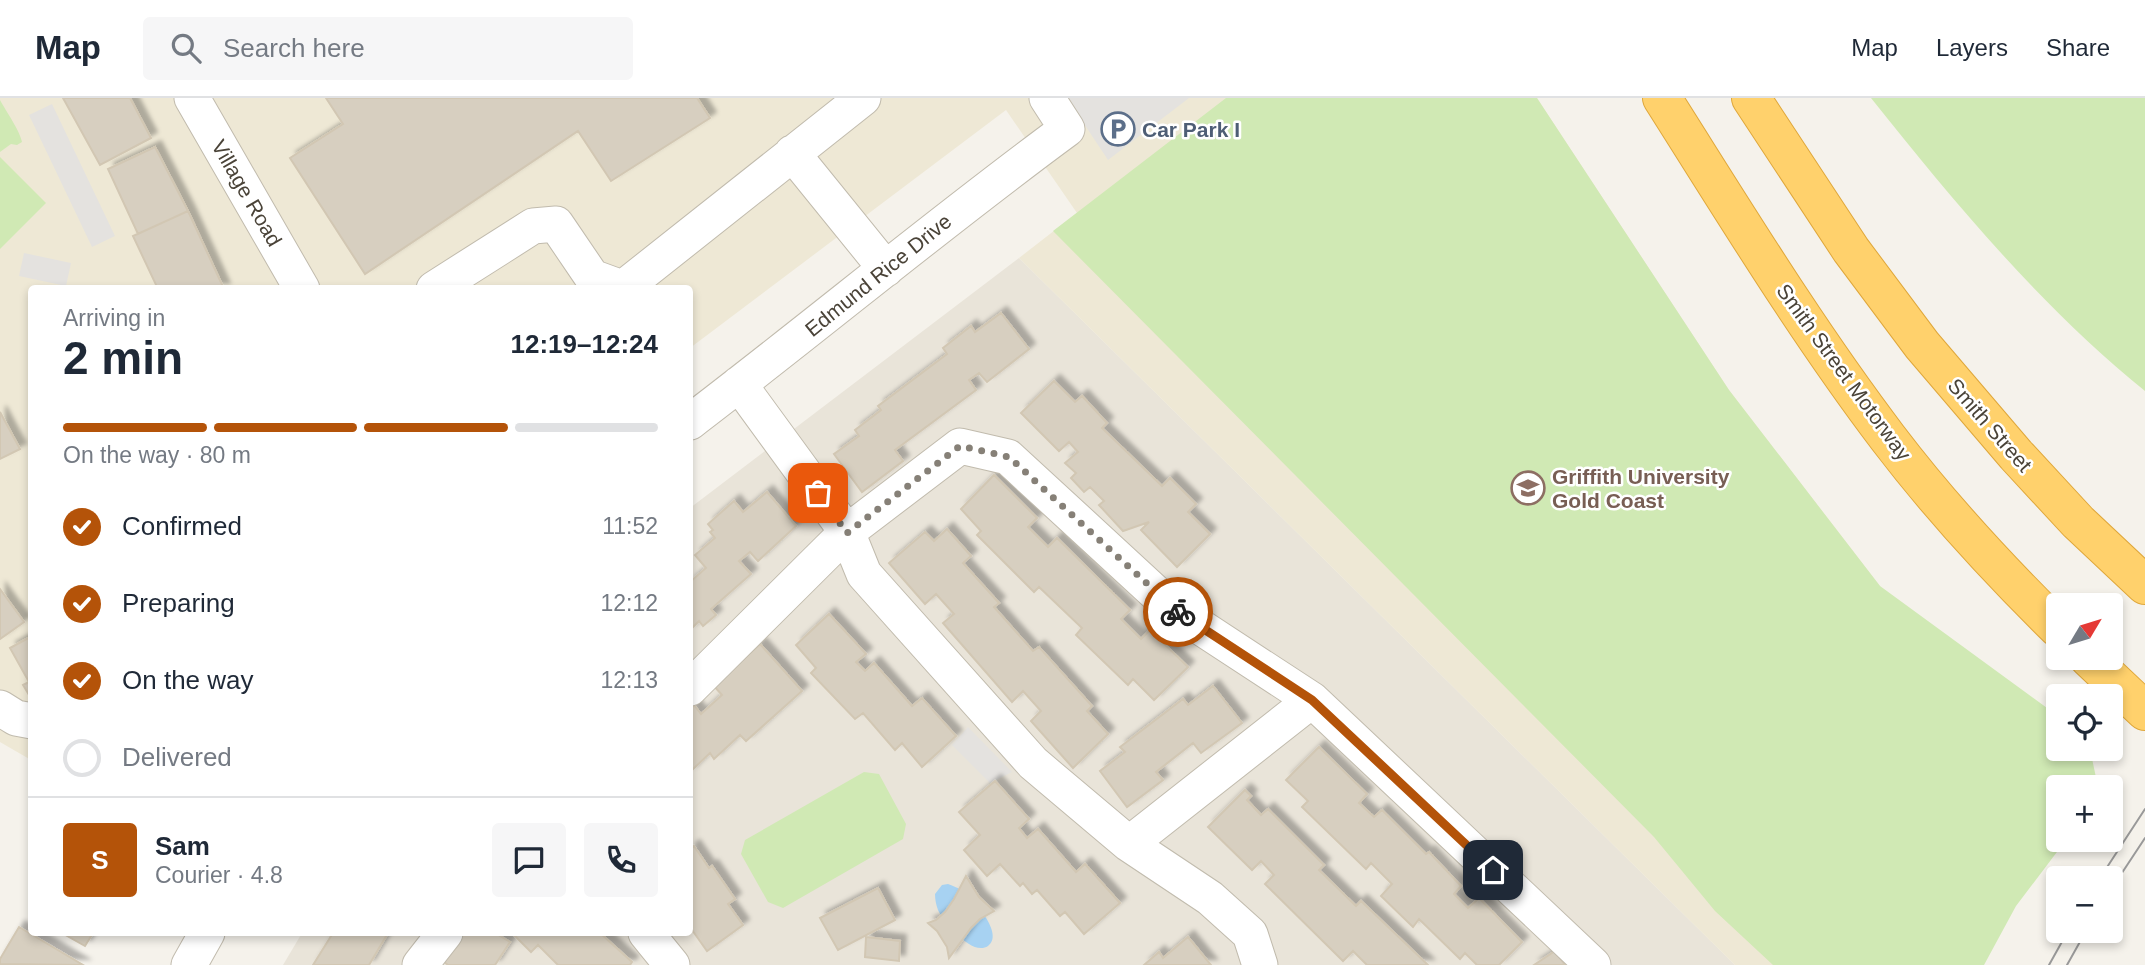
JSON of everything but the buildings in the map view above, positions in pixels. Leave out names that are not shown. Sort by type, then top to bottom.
[{"type":"highway","name":"Smith Street Motorway","points":[[1662,98],[1815,337],[1889,439],[1972,539],[2046,616]]},
{"type":"highway","name":"Smith Street","points":[[1751,98],[1851,250],[1922,345],[2078,522],[2145,585]]},
{"type":"highway","points":[[2102,670],[2145,710]]},
{"type":"street","name":"Village Road","points":[[192,98],[300,285]]},
{"type":"street","points":[[627,285],[863,98]]},
{"type":"street","name":"Edmund Rice Drive","points":[[693,420],[978,194],[1067,129],[1046,98]]},
{"type":"street","points":[[792,153],[886,269]]},
{"type":"street","points":[[440,285],[533,226],[556,224],[592,277],[612,285]]},
{"type":"street","points":[[739,384],[847,533],[864,574],[1033,763],[1129,844],[1210,898],[1250,934],[1259,965]]},
{"type":"street","points":[[693,685],[847,533],[960,446],[1009,457],[1173,609],[1312,700],[1593,965]]},
{"type":"street","points":[[1129,844],[1312,700]]},
{"type":"street","points":[[0,708],[16,718],[28,720]]},
{"type":"street","points":[[189,965],[205,936]]},
{"type":"street","points":[[420,965],[443,936]]},
{"type":"street","points":[[648,936],[672,965]]},
{"type":"shaded area","name":"Griffith University Gold Coast","points":[[0,98],[1537,98],[1729,390],[1880,586],[1984,965],[1735,965],[1019,258],[1077,213],[1006,110],[693,346],[693,285],[28,285],[28,758],[0,742]]},
{"type":"shaded area","name":"Car Park I","points":[[1067,98],[1189,98],[1108,160]]},
{"type":"shaded area","points":[[52,104],[115,236],[92,247],[29,115]]},
{"type":"shaded area","points":[[24,253],[71,263],[66,285],[19,276]]},
{"type":"shaded area","points":[[1019,258],[1735,965],[283,965],[300,936],[693,936],[693,506]]},
{"type":"shaded area","points":[[968,727],[1012,772],[990,783],[952,745]]},
{"type":"green space","name":"Griffith University Gold Coast","points":[[1226,98],[1537,98],[1729,390],[1880,586],[2046,707],[2046,761],[2093,761],[2095,775],[2046,775],[2046,852],[2057,852],[2016,906],[1984,965],[1773,965],[1715,911],[1654,837],[1053,231]]},
{"type":"green space","points":[[1871,98],[2145,98],[2145,391],[2107,359],[2034,289],[1934,176]]},
{"type":"green space","points":[[0,100],[22,142],[11,144],[0,152]]},
{"type":"green space","points":[[0,157],[46,203],[0,249]]},
{"type":"green space","points":[[864,772],[879,774],[906,824],[903,839],[783,908],[768,902],[741,854],[745,840]]},
{"type":"water","points":[[948,884],[963,891],[986,917],[993,933],[988,946],[974,947],[967,943],[952,930],[941,915],[935,894],[942,885]]},
{"type":"tram line","points":[[2108,866],[2145,809]]},
{"type":"tram line","points":[[2123,871],[2145,838]]},
{"type":"tram line","points":[[2049,965],[2061,943]]},
{"type":"tram line","points":[[2067,965],[2079,943]]},
{"type":"way so far","points":[[818,493],[847,533],[960,446],[1009,457],[1178,612]]},
{"type":"place","name":"Car Park I","points":[[1118,129]]},
{"type":"place","name":"Griffith University Gold Coast","points":[[1528,488]]},
{"type":"route","points":[[1178,612],[1312,700],[1493,870]]}]
